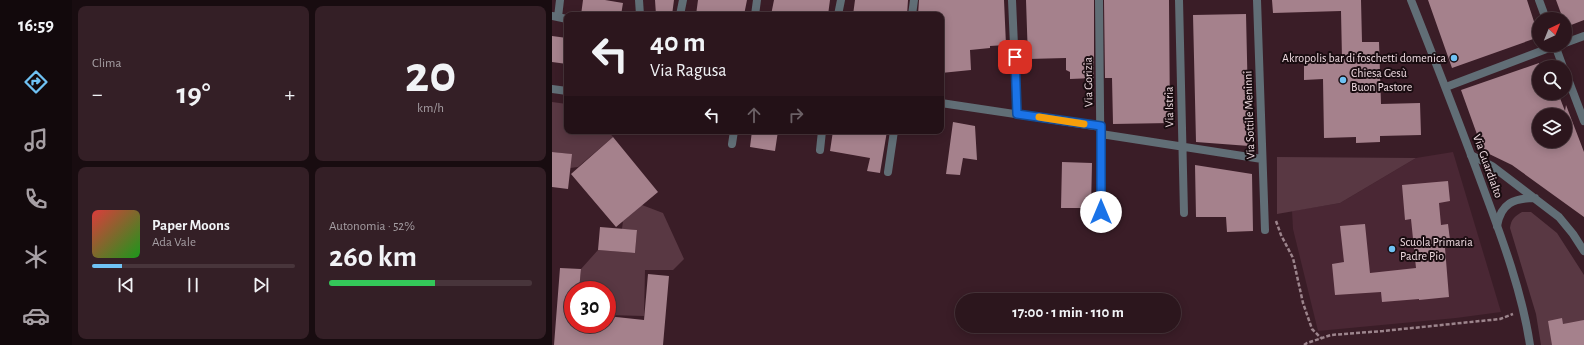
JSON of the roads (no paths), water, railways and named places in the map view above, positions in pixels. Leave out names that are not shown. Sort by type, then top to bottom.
[{"type":"street","points":[[555,16],[560,0]]},
{"type":"street","points":[[639,0],[640,12]]},
{"type":"street","points":[[681,12],[683,0]]},
{"type":"street","points":[[755,12],[757,0]]},
{"type":"street","points":[[839,12],[841,0]]},
{"type":"street","points":[[912,12],[914,0]]},
{"type":"street","points":[[1012,0],[1017,114]]},
{"type":"street","name":"Via Gorizia","points":[[1098,0],[1101,212]]},
{"type":"street","name":"Via Istria","points":[[1179,0],[1184,213]]},
{"type":"street","name":"Via Sottile Meninni","points":[[1258,0],[1265,230]]},
{"type":"street","name":"Via Guardialto","points":[[1411,0],[1446,87],[1497,226],[1524,311],[1530,345]]},
{"type":"street","points":[[1539,0],[1543,12]]},
{"type":"street","points":[[1572,40],[1584,36]]},
{"type":"street","points":[[1446,87],[1538,52]]},
{"type":"street","points":[[552,89],[564,91]]},
{"type":"street","points":[[1572,89],[1584,121]]},
{"type":"street","points":[[944,103],[1017,114],[1182,147],[1262,159]]},
{"type":"street","points":[[732,144],[734,134]]},
{"type":"street","points":[[820,150],[822,134]]},
{"type":"street","points":[[888,172],[894,134]]},
{"type":"street","points":[[1471,155],[1492,166],[1559,217],[1573,234],[1584,251]]},
{"type":"street","points":[[1497,226],[1499,216],[1504,208],[1510,203],[1521,198],[1535,198]]},
{"type":"place","name":"Akropolis bar di foschetti domenica","points":[[1454,58]]},
{"type":"place","name":"Chiesa Gesù Buon Pastore","points":[[1343,80]]},
{"type":"place","name":"Scuola Primaria Padre Pio","points":[[1392,249]]}]
